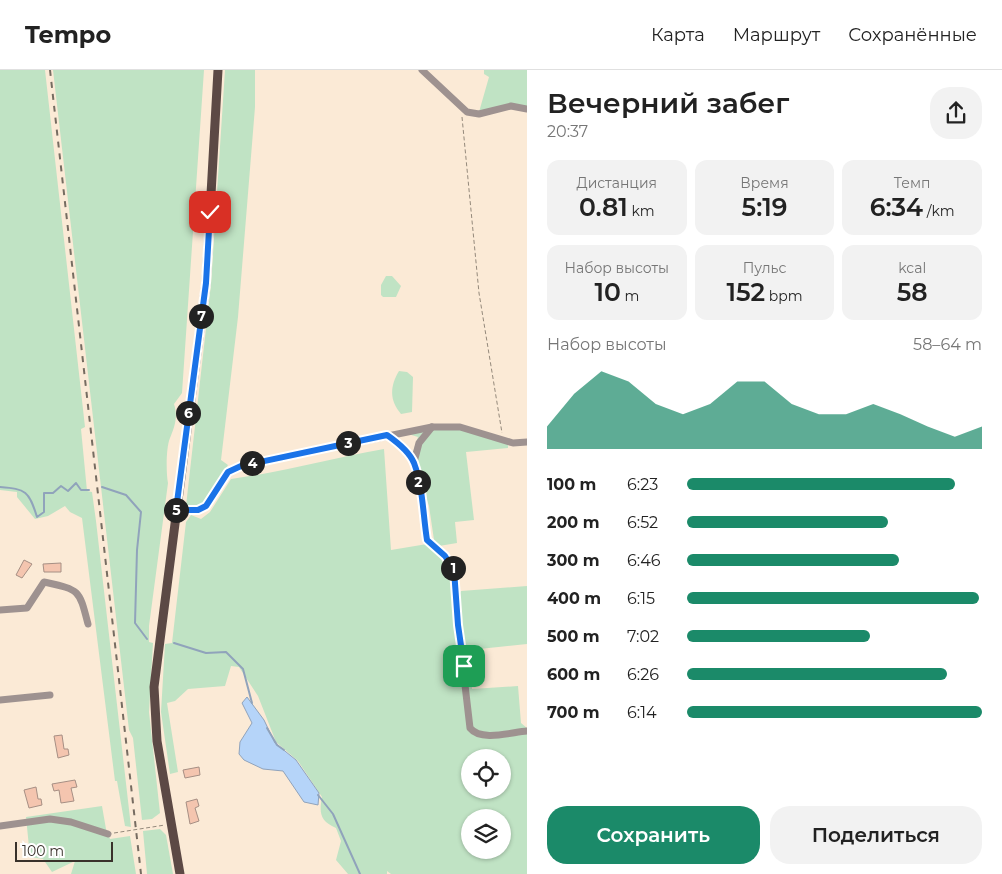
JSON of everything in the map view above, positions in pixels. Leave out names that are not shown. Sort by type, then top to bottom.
[{"type":"main road","points":[[180,874],[157,741],[154,686],[206,283],[218,70]]},
{"type":"street","points":[[422,70],[461,109],[479,114],[511,106],[527,109]]},
{"type":"street","points":[[176,510],[198,510],[206,506],[228,472],[241,466],[432,426],[460,427],[513,443],[527,442]]},
{"type":"street","points":[[432,426],[419,443],[414,462],[422,500],[427,540],[445,556],[454,570],[458,625],[470,728],[482,735],[527,731]]},
{"type":"street","points":[[387,435],[401,446],[414,462]]},
{"type":"street","points":[[0,610],[27,608],[44,582],[70,588],[81,595],[88,624]]},
{"type":"street","points":[[0,700],[50,695]]},
{"type":"street","points":[[0,826],[50,820],[71,822],[108,834]]},
{"type":"path","points":[[461,109],[479,293],[503,430],[501,440]]},
{"type":"path","points":[[108,834],[171,824]]},
{"type":"green space","points":[[0,70],[45,70],[85,427],[81,429],[87,491],[92,492],[96,521],[131,827],[125,826],[117,781],[115,781],[82,518],[70,512],[65,506],[48,516],[35,519],[17,497],[17,492],[0,490]]},
{"type":"green space","points":[[53,70],[204,70],[182,393],[174,404],[176,413],[168,447],[168,483],[149,626],[149,642],[153,643],[149,712],[160,813],[152,819],[142,820],[133,738],[129,730]]},
{"type":"green space","points":[[225,70],[255,70],[255,107],[238,317],[221,460],[228,465],[205,502],[198,506],[186,506],[211,284]]},
{"type":"green space","points":[[484,70],[527,70],[527,106],[479,112],[489,77],[484,74]]},
{"type":"green space","points":[[386,276],[392,276],[401,286],[396,297],[383,297],[381,295],[381,285]]},
{"type":"green space","points":[[399,371],[407,372],[413,377],[412,412],[401,414],[394,403],[392,393]]},
{"type":"green space","points":[[437,429],[459,429],[508,444],[508,448],[466,452],[474,520],[455,522],[457,543],[439,546],[434,540],[429,506],[412,455],[418,437],[408,434]]},
{"type":"green space","points":[[384,449],[391,550],[427,544],[444,558],[452,570],[454,632],[459,631],[459,595],[461,591],[527,586],[527,644],[470,650],[472,689],[518,686],[521,723],[527,728],[527,874],[391,874],[387,871],[387,874],[348,874],[336,860],[341,841],[336,828],[322,816],[322,797],[298,761],[276,742],[258,696],[239,667],[231,666],[225,686],[188,689],[175,701],[167,703],[178,772],[170,774],[161,712],[165,644],[172,643],[186,522],[191,515],[201,519],[210,512],[231,479],[270,473]]},
{"type":"green space","points":[[102,806],[106,829],[110,839],[130,836],[136,874],[71,874],[75,861],[52,872],[43,859],[30,857],[26,817]]},
{"type":"green space","points":[[160,829],[166,835],[173,874],[147,874],[143,831]]},
{"type":"water","points":[[247,697],[264,720],[275,743],[296,760],[319,793],[318,805],[304,802],[283,771],[263,769],[244,760],[239,754],[240,742],[252,723],[242,703]]},
{"type":"building","points":[[24,560],[32,564],[22,578],[16,575]]},
{"type":"building","points":[[61,563],[61,572],[44,572],[43,564]]},
{"type":"building","points":[[62,735],[64,749],[68,749],[69,755],[58,758],[54,736]]},
{"type":"building","points":[[199,767],[200,775],[185,778],[183,770]]},
{"type":"building","points":[[75,780],[77,787],[71,788],[74,801],[61,803],[59,790],[54,791],[52,784]]},
{"type":"building","points":[[36,787],[38,799],[41,799],[42,805],[29,808],[24,790]]},
{"type":"building","points":[[197,799],[199,806],[195,808],[199,821],[190,824],[186,802]]},
{"type":"waterway","points":[[0,487],[16,489],[25,493],[32,502],[37,517],[44,512],[44,493],[53,493],[61,486],[68,491],[76,483],[81,490],[89,490]]},
{"type":"waterway","points":[[102,487],[126,495],[141,512],[137,550],[135,623],[147,639]]},
{"type":"waterway","points":[[174,643],[206,653],[226,652],[243,669],[252,703]]},
{"type":"waterway","points":[[267,728],[277,745],[284,750]]},
{"type":"waterway","points":[[318,795],[333,814],[360,874]]},
{"type":"railway","points":[[50,70],[141,874]]},
{"type":"route","points":[[210,212],[206,283],[176,510],[198,510],[206,506],[228,472],[241,466],[387,435],[401,446],[414,462],[422,500],[427,540],[429,544],[445,556],[454,570],[457,588],[458,625],[464,666]]}]
